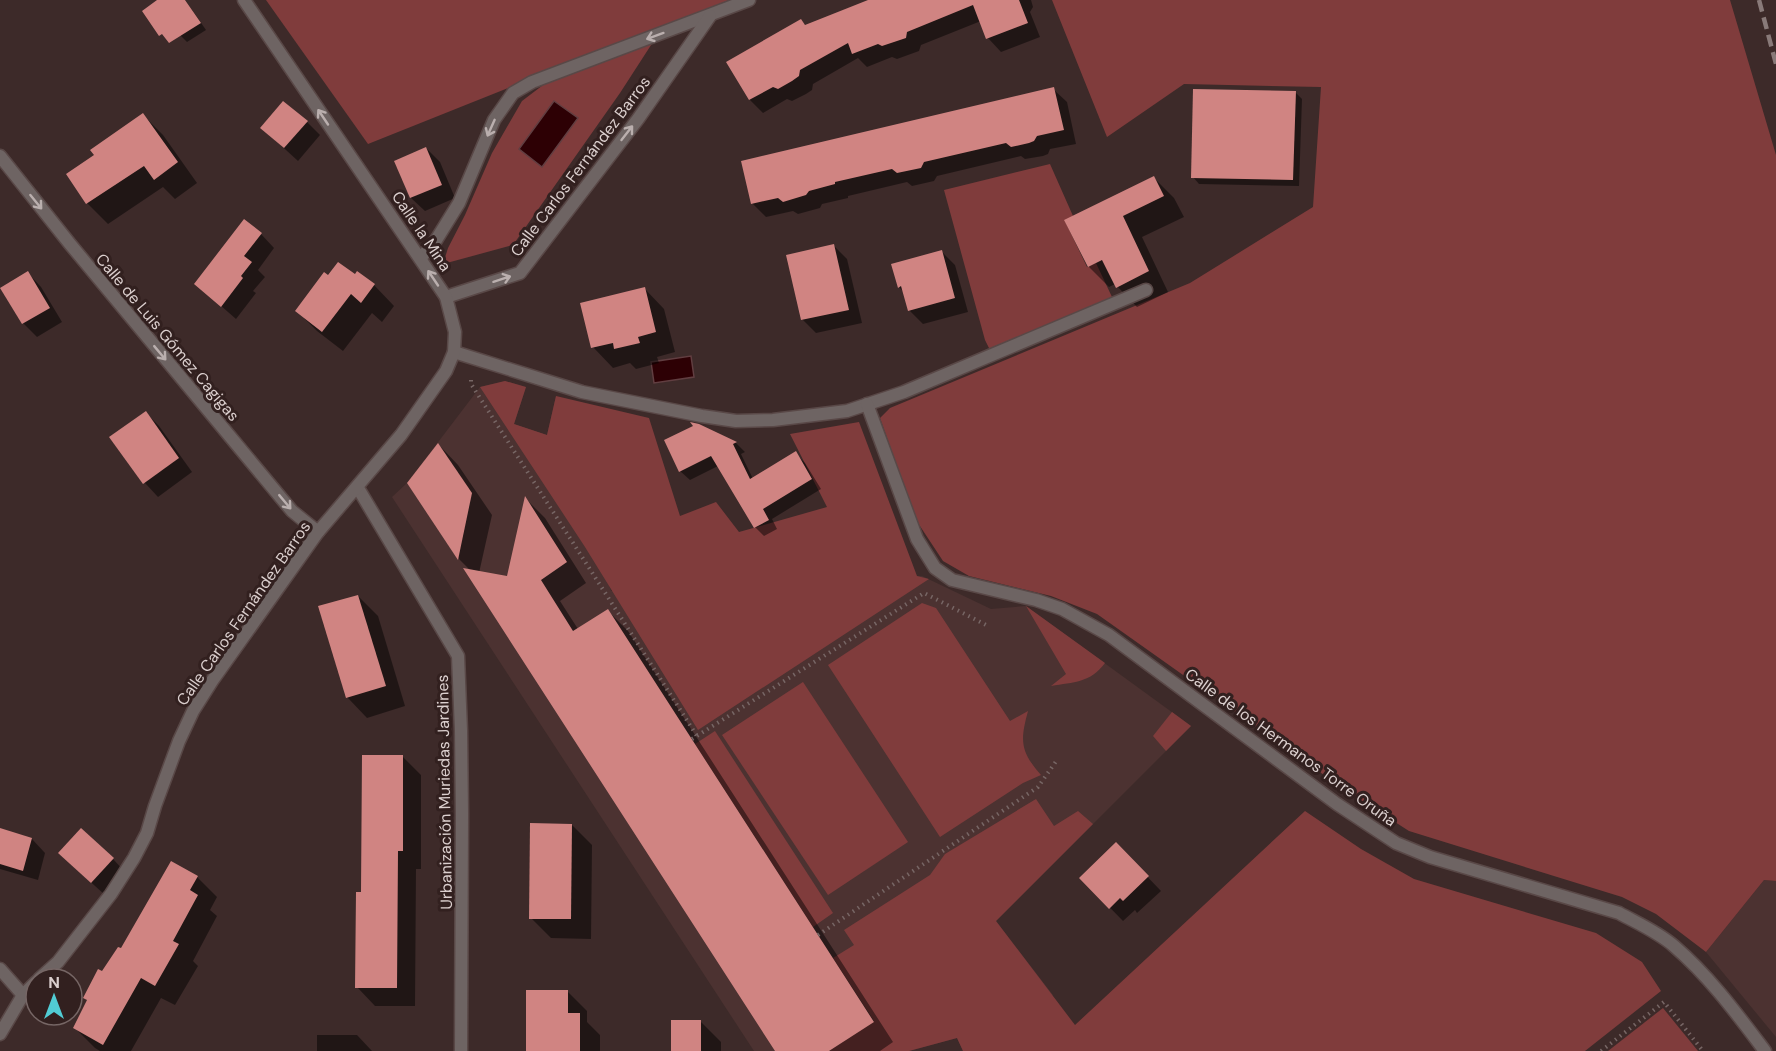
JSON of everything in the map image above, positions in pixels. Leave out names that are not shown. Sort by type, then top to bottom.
[{"type":"street","name":"Calle la Mina","points":[[244,0],[446,297],[455,332],[454,352]]},
{"type":"street","points":[[420,258],[433,245],[459,202],[494,120],[513,93],[532,82],[749,0]]},
{"type":"street","name":"Calle Carlos Fernández Barros","points":[[446,297],[520,273],[638,119],[710,16]]},
{"type":"street","name":"Calle de Luis Gómez Cagigas","points":[[0,156],[70,244],[292,511],[318,532]]},
{"type":"street","points":[[358,488],[400,435],[446,370],[454,352],[582,392],[736,421],[773,420],[847,411],[904,392],[1146,290]]},
{"type":"street","name":"Calle de los Hermanos Torre Oruña","points":[[867,404],[917,539],[935,568],[952,580],[1036,600],[1062,609],[1109,635],[1337,804],[1396,843],[1439,860],[1618,913],[1647,928],[1673,945],[1710,980],[1766,1051]]},
{"type":"street","name":"Calle Carlos Fernández Barros","points":[[52,967],[111,894],[134,858],[147,833],[179,741],[193,711],[212,681],[318,532],[358,488]]},
{"type":"street","name":"Urbanización Muriedas Jardines","points":[[358,488],[458,656],[462,814],[461,1051]]},
{"type":"street","points":[[0,969],[23,994],[0,1034]]},
{"type":"path","points":[[473,358],[471,384],[694,738],[924,593],[988,626]]},
{"type":"path","points":[[818,934],[1038,787],[1057,760]]},
{"type":"path","points":[[1601,1051],[1664,1002],[1703,1051]]},
{"type":"shaded area","points":[[266,0],[729,0],[368,144]]},
{"type":"shaded area","points":[[1052,0],[1730,0],[1776,155],[1776,881],[1764,880],[1706,952],[1656,914],[1622,897],[1409,831],[1348,792],[1097,614],[1051,596],[969,576],[943,561],[916,520],[880,418],[890,408],[1190,283],[1313,207],[1321,87],[1184,84],[1107,137]]},
{"type":"shaded area","points":[[653,42],[513,245],[443,264],[448,248],[492,153],[522,101],[547,82]]},
{"type":"shaded area","points":[[554,101],[578,118],[542,167],[519,149]]},
{"type":"shaded area","points":[[1050,164],[1073,216],[1065,221],[1087,267],[1096,263],[1112,297],[990,350],[985,340],[944,190]]},
{"type":"shaded area","points":[[691,356],[694,377],[654,383],[651,362]]},
{"type":"shaded area","points":[[505,381],[526,387],[514,424],[547,435],[556,396],[611,591],[922,576],[991,609],[1026,606],[1191,726],[996,921],[1053,995],[963,1051],[957,1038],[909,1051],[754,1051],[392,497],[407,483],[480,387]]},
{"type":"shaded area","points":[[505,381],[526,387],[514,424],[547,435],[556,396],[649,418],[680,516],[716,502],[739,532],[827,507],[790,434],[859,422],[917,576],[929,579],[698,730],[585,547],[480,387]]},
{"type":"shaded area","points":[[922,603],[936,608],[1010,721],[1028,711],[1023,738],[1024,745],[1029,759],[1041,775],[1023,783],[940,837],[828,665]]},
{"type":"shaded area","points":[[1026,606],[1105,663],[1087,678],[1051,686],[1066,674]]},
{"type":"shaded area","points":[[803,682],[908,842],[828,895],[722,735]]},
{"type":"shaded area","points":[[1172,712],[1191,726],[1166,751],[1153,736]]},
{"type":"shaded area","points":[[715,731],[833,913],[813,927],[695,744]]},
{"type":"shaded area","points":[[1036,799],[1054,826],[1078,811],[1093,824],[996,921],[1075,1025],[1305,811],[1361,849],[1414,879],[1596,933],[1642,962],[1661,991],[1585,1051],[963,1051],[957,1038],[909,1051],[829,1051],[874,1021],[833,958],[854,945],[844,930],[930,875],[945,854]]},
{"type":"shaded area","points":[[1764,880],[1776,881],[1776,1037],[1706,952]]},
{"type":"shaded area","points":[[1663,1008],[1698,1051],[1608,1051]]},
{"type":"building","points":[[157,0],[185,0],[201,23],[169,43],[162,34],[159,36],[142,11]]},
{"type":"building","points":[[868,0],[1019,0],[1028,23],[986,39],[973,5],[907,32],[906,38],[882,46],[878,44],[852,54],[848,43],[800,70],[799,76],[792,81],[778,89],[773,87],[749,100],[726,62],[801,19],[805,25]]},
{"type":"building","points":[[1054,87],[1064,130],[1037,136],[1029,143],[1011,147],[1006,143],[924,162],[921,168],[897,173],[892,169],[835,182],[835,184],[809,191],[806,195],[783,202],[778,198],[751,204],[741,161]]},
{"type":"building","points":[[1193,89],[1296,91],[1293,180],[1191,178]]},
{"type":"building","points":[[283,101],[308,121],[284,148],[260,128]]},
{"type":"building","points":[[143,113],[178,162],[154,180],[144,166],[86,204],[66,174],[94,155],[90,150]]},
{"type":"building","points":[[426,147],[442,185],[410,198],[394,161]]},
{"type":"building","points":[[1154,176],[1164,196],[1123,216],[1149,271],[1116,288],[1102,260],[1088,267],[1064,220]]},
{"type":"building","points":[[244,219],[262,233],[244,256],[252,262],[221,307],[194,284]]},
{"type":"building","points":[[834,244],[849,310],[801,320],[786,255]]},
{"type":"building","points":[[942,250],[955,298],[908,311],[901,286],[898,288],[891,264]]},
{"type":"building","points":[[338,262],[355,274],[357,271],[375,284],[361,303],[351,294],[322,332],[295,311],[324,272],[328,275]]},
{"type":"building","points":[[28,271],[50,308],[22,324],[0,288]]},
{"type":"building","points":[[645,287],[656,332],[638,337],[640,343],[614,349],[613,343],[591,348],[580,303]]},
{"type":"building","points":[[146,411],[179,458],[143,484],[109,437]]},
{"type":"building","points":[[690,422],[737,442],[733,444],[750,479],[796,451],[812,479],[763,509],[769,520],[754,528],[711,456],[679,472],[664,440],[693,426]]},
{"type":"building","points":[[438,443],[472,493],[458,560],[407,483]]},
{"type":"building","points":[[525,496],[567,562],[541,580],[573,631],[608,609],[874,1022],[829,1051],[775,1051],[463,568],[507,576]]},
{"type":"building","points":[[358,595],[386,686],[346,698],[318,606]]},
{"type":"building","points":[[362,755],[403,755],[403,851],[398,851],[397,988],[355,988],[356,892],[361,892]]},
{"type":"building","points":[[530,823],[572,824],[571,919],[529,919]]},
{"type":"building","points":[[0,828],[32,838],[23,871],[0,864]]},
{"type":"building","points":[[81,828],[114,858],[91,883],[58,853]]},
{"type":"building","points":[[1116,842],[1149,876],[1123,901],[1120,898],[1109,909],[1079,878]]},
{"type":"building","points":[[171,861],[198,876],[190,890],[198,895],[173,941],[179,944],[155,986],[141,978],[103,1045],[73,1028],[84,1027],[84,1006],[87,1000],[84,996],[98,969],[102,971],[118,947],[121,948]]},
{"type":"building","points":[[526,990],[568,990],[568,1013],[580,1013],[580,1051],[526,1051]]},
{"type":"building","points":[[671,1020],[701,1020],[701,1051],[671,1051]]},
{"type":"railway","points":[[1759,0],[1776,64]]}]
